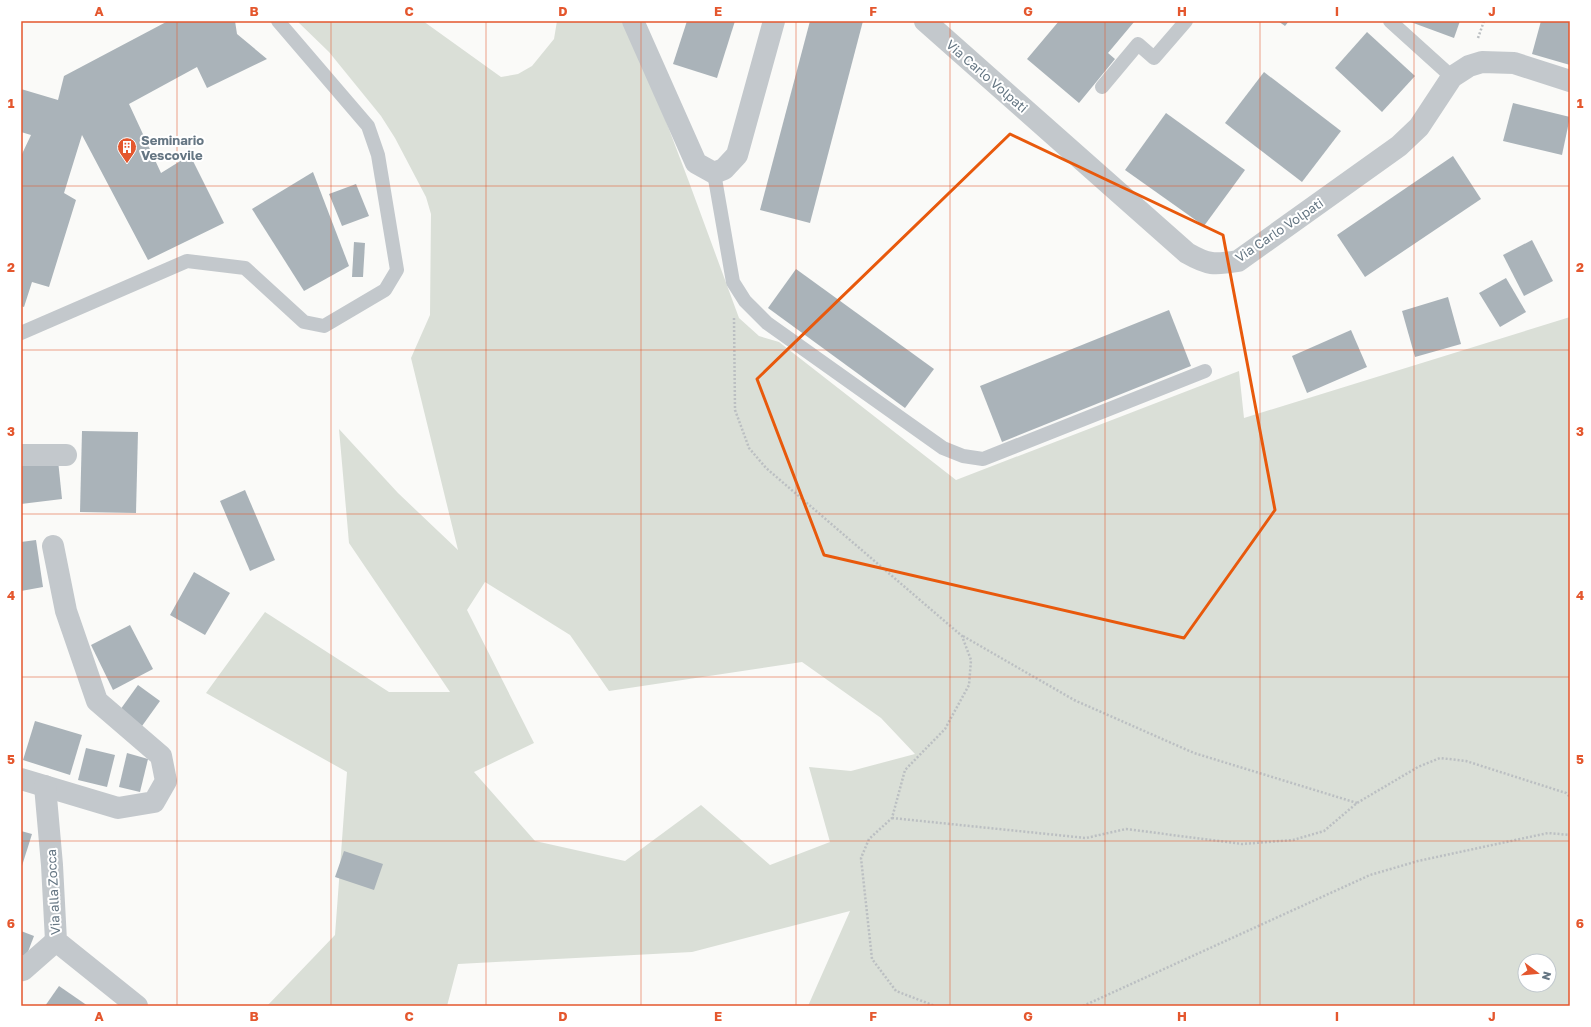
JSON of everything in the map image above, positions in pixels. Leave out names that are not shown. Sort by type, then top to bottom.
[{"type":"street","points":[[633,21],[696,163],[714,173],[724,170],[737,155],[774,21]]},
{"type":"street","name":"Via Carlo Volpati","points":[[924,21],[1187,253],[1201,261],[1216,264],[1238,261],[1399,146],[1419,128],[1452,77],[1469,66],[1482,62],[1514,63],[1570,81]]},
{"type":"street","points":[[21,455],[66,455]]},
{"type":"street","points":[[21,779],[118,808],[154,802],[166,781],[161,756],[97,701],[66,611],[53,546]]},
{"type":"street","name":"Via alla Zocca","points":[[45,786],[52,865],[56,941],[137,1006]]},
{"type":"street","points":[[21,969],[23,970],[56,941]]},
{"type":"lane","points":[[21,333],[187,261],[245,268],[304,322],[324,326],[385,290],[397,270],[378,155],[368,126],[278,21]]},
{"type":"lane","points":[[1102,87],[1138,44],[1154,58],[1186,21]]},
{"type":"lane","points":[[1390,21],[1452,77]]},
{"type":"lane","points":[[714,173],[733,282],[745,301],[767,323],[943,448],[963,456],[983,459],[1205,371]]},
{"type":"path","points":[[733,282],[735,410],[749,448],[766,468],[962,636],[1074,700],[1194,753],[1357,803]]},
{"type":"path","points":[[935,1006],[896,991],[872,959],[861,858],[869,839],[892,818],[905,770],[945,729],[969,685],[971,660],[962,636]]},
{"type":"path","points":[[892,818],[1086,838],[1126,829],[1242,844],[1293,840],[1324,831],[1357,803],[1418,767],[1440,758],[1466,761],[1566,793],[1570,797]]},
{"type":"path","points":[[1083,1006],[1370,875],[1418,861],[1548,833],[1570,835]]},
{"type":"highlighted area","points":[[1010,134],[1223,235],[1275,510],[1184,638],[824,555],[757,379]]},
{"type":"shaded area","points":[[297,21],[423,21],[501,77],[518,74],[532,66],[554,39],[557,21],[628,21],[739,318],[759,336],[779,342],[956,480],[1239,371],[1244,418],[1570,317],[1570,1006],[808,1006],[850,911],[692,952],[458,964],[447,1006],[267,1006],[335,935],[347,772],[206,693],[265,612],[389,692],[450,692],[349,543],[339,429],[398,493],[458,550],[411,358],[430,315],[431,214],[426,197],[395,138],[381,116],[329,52]],"holes":[[[485,582],[570,635],[609,691],[802,662],[881,718],[915,754],[851,771],[809,767],[830,842],[770,865],[701,805],[625,861],[535,841],[474,772],[534,743],[467,610]]]},
{"type":"building","name":"Seminario Vescovile","points":[[168,21],[235,21],[237,34],[267,59],[207,88],[197,67],[129,104],[161,173],[190,155],[224,223],[148,260],[82,135],[64,193],[76,200],[49,287],[32,282],[24,307],[21,306],[21,153],[22,154],[31,135],[21,132],[21,89],[58,100],[64,76]]},
{"type":"building","points":[[687,21],[735,21],[717,78],[673,64]]},
{"type":"building","points":[[810,21],[863,21],[810,223],[760,210]]},
{"type":"building","points":[[1059,21],[1134,22],[1108,53],[1115,59],[1079,103],[1027,59]]},
{"type":"building","points":[[1278,21],[1289,21],[1285,26]]},
{"type":"building","points":[[1408,21],[1460,21],[1454,38]]},
{"type":"building","points":[[1541,21],[1570,21],[1570,65],[1532,54]]},
{"type":"building","points":[[1367,32],[1415,76],[1382,112],[1335,68]]},
{"type":"building","points":[[1264,72],[1341,131],[1302,182],[1225,123]]},
{"type":"building","points":[[1513,103],[1570,117],[1562,155],[1503,141]]},
{"type":"building","points":[[1166,113],[1245,170],[1204,226],[1125,170]]},
{"type":"building","points":[[1453,156],[1481,199],[1365,277],[1337,235]]},
{"type":"building","points":[[313,172],[349,266],[304,291],[252,209]]},
{"type":"building","points":[[356,184],[369,216],[342,226],[329,194]]},
{"type":"building","points":[[1532,240],[1553,281],[1524,296],[1503,255]]},
{"type":"building","points":[[354,242],[365,243],[363,277],[352,277]]},
{"type":"building","points":[[796,269],[934,369],[905,408],[768,308]]},
{"type":"building","points":[[1506,278],[1526,312],[1500,327],[1479,293]]},
{"type":"building","points":[[1448,297],[1461,344],[1415,357],[1402,311]]},
{"type":"building","points":[[1169,310],[1191,366],[1002,442],[980,386]]},
{"type":"building","points":[[1351,330],[1367,367],[1307,393],[1292,356]]},
{"type":"building","points":[[82,431],[138,432],[136,513],[80,512]]},
{"type":"building","points":[[58,460],[62,499],[21,504],[21,464]]},
{"type":"building","points":[[245,490],[275,560],[250,571],[220,501]]},
{"type":"building","points":[[36,540],[43,587],[21,591],[21,542]]},
{"type":"building","points":[[194,572],[230,593],[205,635],[170,615]]},
{"type":"building","points":[[130,625],[153,669],[113,690],[91,645]]},
{"type":"building","points":[[138,685],[160,701],[142,726],[120,710]]},
{"type":"building","points":[[35,721],[82,735],[70,775],[23,760]]},
{"type":"building","points":[[86,748],[115,755],[107,787],[78,780]]},
{"type":"building","points":[[127,753],[148,759],[140,792],[119,787]]},
{"type":"building","points":[[21,831],[32,834],[21,869]]},
{"type":"building","points":[[344,851],[383,864],[374,890],[335,877]]},
{"type":"building","points":[[21,931],[34,936],[26,957],[21,955]]},
{"type":"building","points":[[59,986],[88,1006],[45,1006]]},
{"type":"place","name":"Seminario Vescovile","points":[[127,164]]}]
